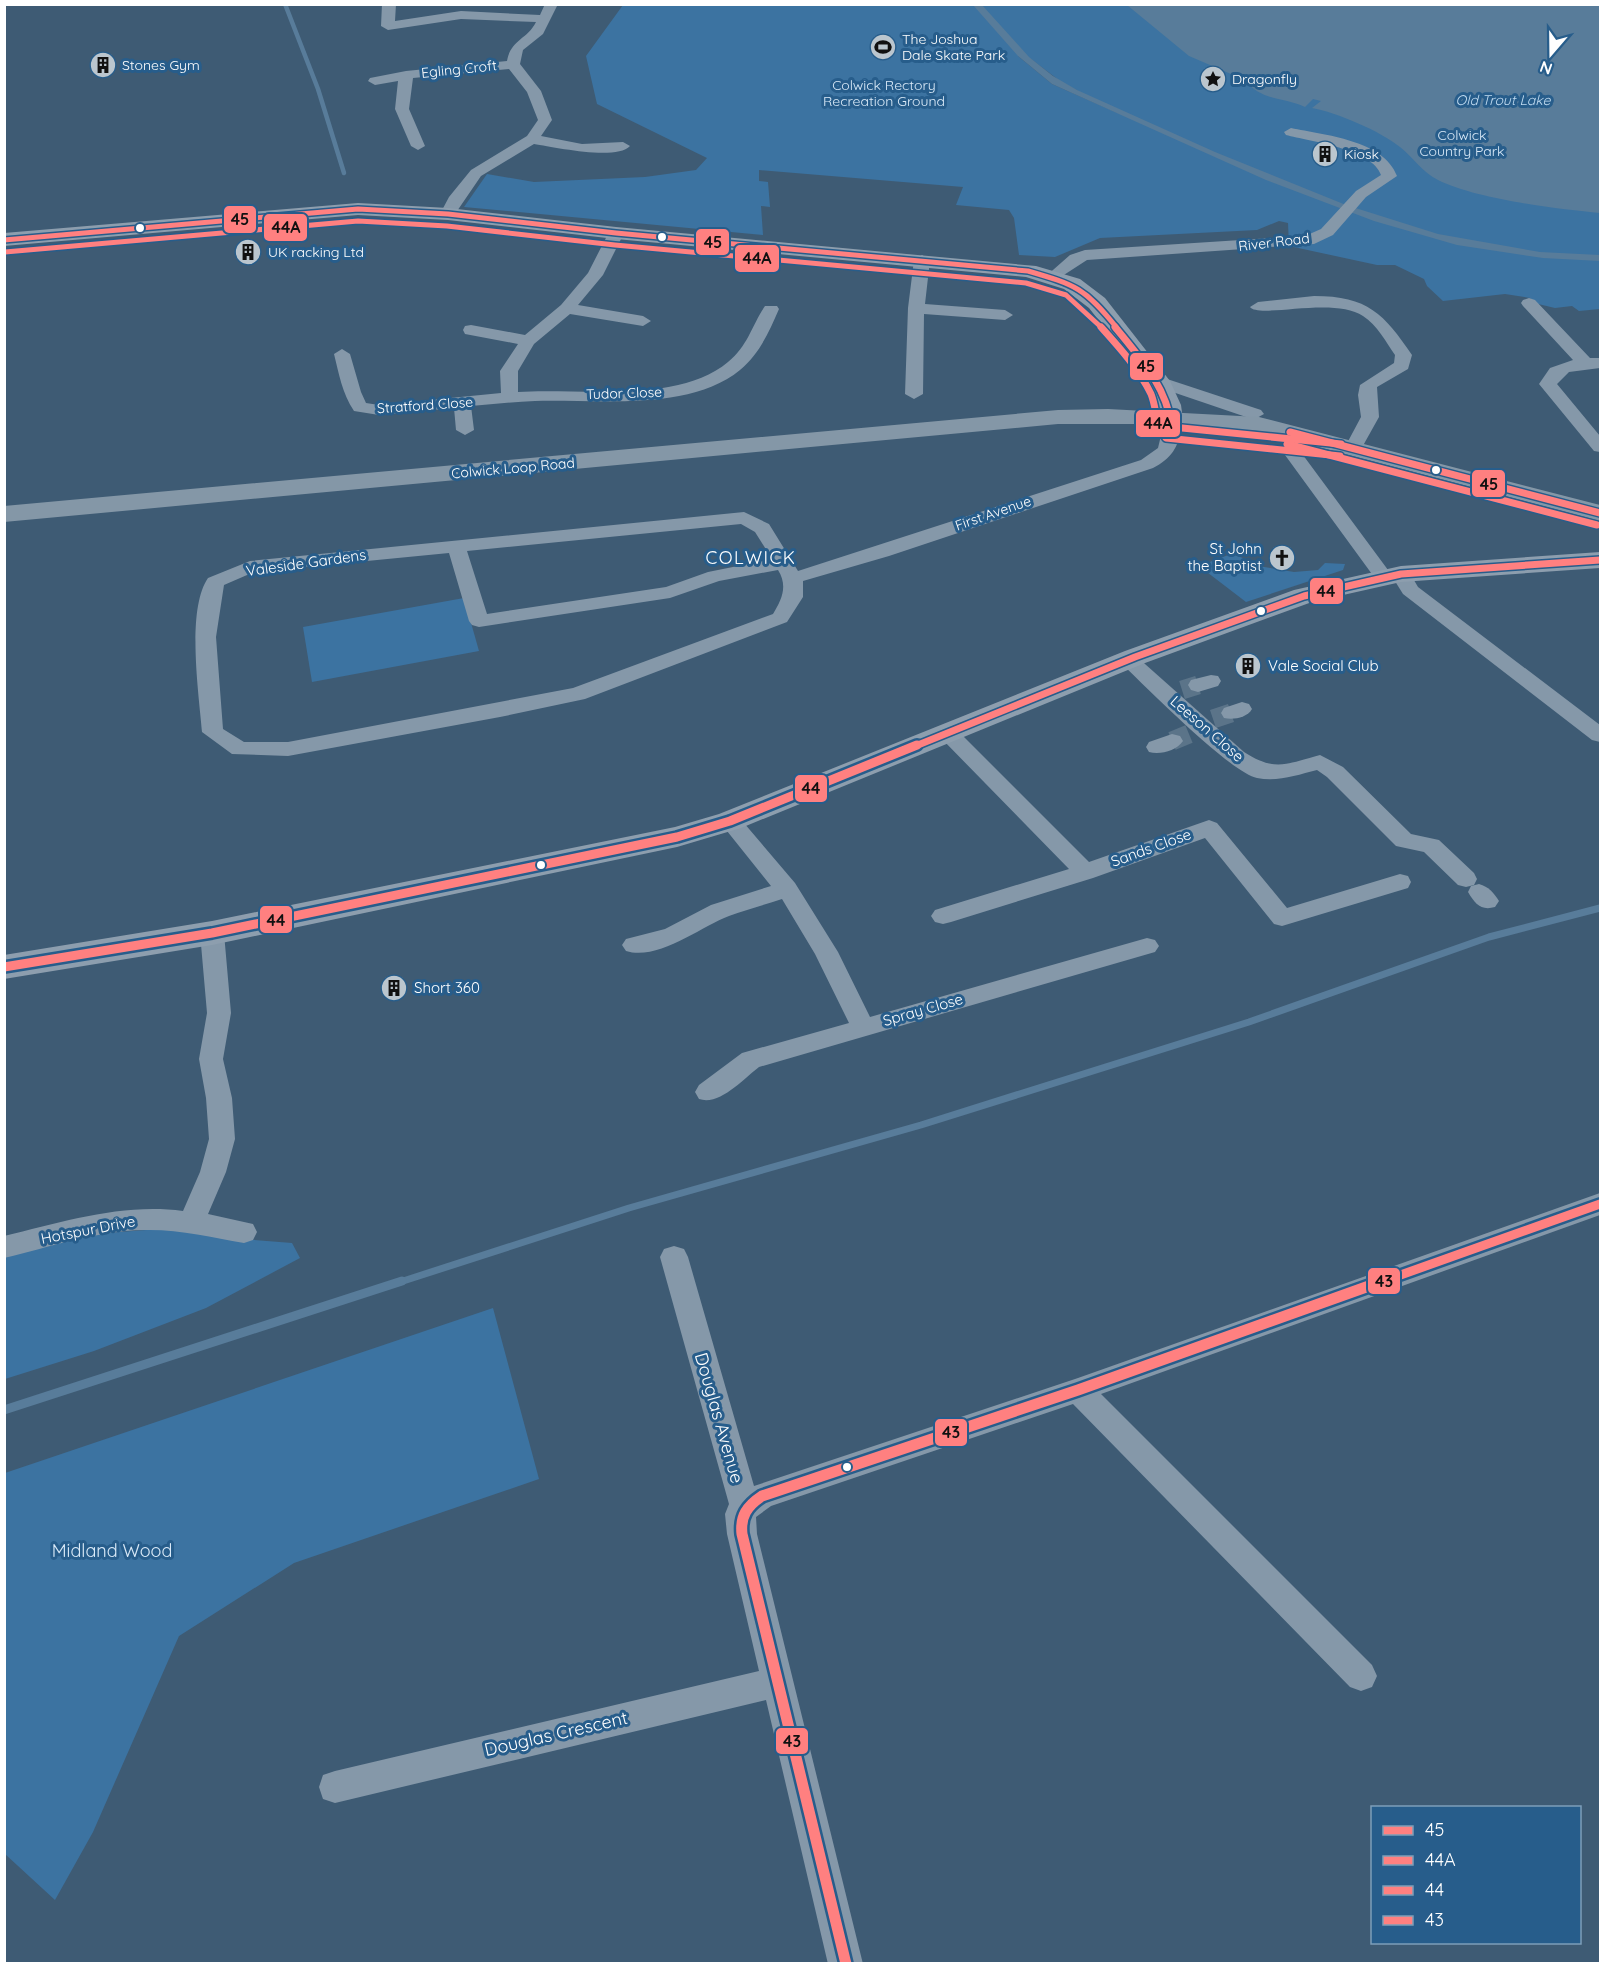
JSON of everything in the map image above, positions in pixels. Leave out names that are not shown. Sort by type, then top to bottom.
[{"type":"main road","name":"Colwick Loop Road","points":[[4,514],[1021,422],[1172,422],[1347,446],[1600,513]]},
{"type":"street","points":[[389,4],[388,26],[461,15],[546,19]]},
{"type":"street","points":[[448,214],[457,197],[476,172],[532,139],[545,120],[534,91],[513,64],[516,49],[538,31],[552,4]]},
{"type":"street","name":"Egling Croft","points":[[375,81],[406,75],[513,64]]},
{"type":"street","name":"Egling Croft","points":[[406,75],[402,109],[418,146]]},
{"type":"street","name":"River Road","points":[[1053,276],[1076,258],[1085,255],[1308,241],[1327,232],[1361,194],[1389,176],[1389,170],[1381,159],[1362,151],[1289,134]]},
{"type":"street","points":[[532,139],[582,148],[623,146]]},
{"type":"street","points":[[4,240],[340,210],[448,214],[616,233],[1028,271],[1053,276],[1072,284],[1097,303],[1158,381],[1172,422]]},
{"type":"street","points":[[510,398],[509,371],[528,341],[567,308],[595,275],[616,233]]},
{"type":"street","points":[[920,387],[916,308],[922,260]]},
{"type":"street","points":[[1258,307],[1325,302],[1353,305],[1367,312],[1381,325],[1404,355],[1402,365],[1369,385],[1367,395],[1370,417],[1347,446]]},
{"type":"street","points":[[1539,307],[1593,363]]},
{"type":"street","points":[[567,308],[643,321]]},
{"type":"street","points":[[916,308],[978,317],[1005,315]]},
{"type":"street","name":"Tudor Close","points":[[510,398],[663,393],[700,385],[741,363],[764,333],[771,309]]},
{"type":"street","points":[[471,330],[528,341]]},
{"type":"street","name":"Stratford Close","points":[[342,354],[352,392],[360,407],[379,410],[510,398]]},
{"type":"street","points":[[1593,363],[1560,368],[1551,377],[1549,388],[1600,447]]},
{"type":"street","points":[[1158,381],[1255,414]]},
{"type":"street","points":[[462,403],[465,430]]},
{"type":"street","name":"First Avenue","points":[[456,545],[479,621],[670,592],[715,576],[845,564],[1161,458],[1168,451],[1172,422]]},
{"type":"street","points":[[1294,455],[1392,576],[1600,735]]},
{"type":"street","name":"Valeside Gardens","points":[[744,518],[762,528],[788,571],[793,597],[780,618],[578,694],[288,749],[240,749],[213,732],[206,661],[207,607],[215,582],[250,567],[456,545],[744,518]]},
{"type":"street","points":[[4,967],[212,933],[640,846],[730,821],[1129,660],[1263,609],[1343,585],[1392,576],[1600,560]]},
{"type":"street","name":"Leeson Close","points":[[1129,660],[1190,688],[1201,727],[1236,758],[1258,771],[1282,772],[1320,762],[1335,772],[1404,841],[1431,845],[1477,891]]},
{"type":"street","points":[[944,916],[1085,872],[948,733]]},
{"type":"street","points":[[730,821],[787,890],[826,952],[863,1027]]},
{"type":"street","name":"Sands Close","points":[[1085,872],[1209,828],[1282,918],[1400,882]]},
{"type":"street","points":[[634,945],[672,936],[719,911],[787,890]]},
{"type":"street","points":[[191,1222],[213,1172],[222,1139],[219,1098],[211,1059],[219,1013],[212,933]]},
{"type":"street","name":"Spray Close","points":[[708,1092],[751,1060],[1147,946]]},
{"type":"street","points":[[745,1508],[762,1496],[1078,1390],[1600,1204]]},
{"type":"street","name":"Hotspur Drive","points":[[4,1247],[108,1223],[144,1219],[191,1222],[244,1232]]},
{"type":"street","name":"Douglas Avenue","points":[[674,1257],[745,1508],[740,1522],[776,1682],[846,1964]]},
{"type":"street","points":[[1078,1390],[1361,1676]]},
{"type":"street","name":"Douglas Crescent","points":[[336,1787],[776,1682]]},
{"type":"green space","points":[[623,5],[1600,5],[1600,309],[1579,311],[1572,306],[1555,308],[1534,303],[1530,298],[1505,294],[1443,301],[1427,286],[1424,279],[1395,265],[1377,265],[1289,246],[1288,223],[1279,221],[1257,230],[1100,238],[1055,257],[1019,255],[1014,218],[1009,210],[956,205],[963,187],[759,170],[759,181],[768,182],[770,207],[761,206],[763,235],[464,207],[487,174],[534,182],[645,177],[696,170],[707,158],[597,104],[586,56]],"holes":[[[1018,56],[1031,59],[1060,81],[1120,114],[1052,84]]]},
{"type":"green space","points":[[1231,554],[1246,559],[1246,564],[1294,572],[1318,570],[1325,563],[1345,564],[1343,570],[1246,602],[1199,566]]},
{"type":"green space","points":[[464,598],[479,651],[312,682],[303,627]]},
{"type":"green space","points":[[173,1228],[231,1238],[292,1243],[300,1258],[206,1308],[94,1351],[5,1379],[4,1254],[93,1234]]},
{"type":"green space","name":"Midland Wood","points":[[493,1308],[539,1479],[294,1563],[179,1636],[93,1832],[55,1900],[5,1854],[5,1473]]},
{"type":"water","points":[[973,5],[982,5],[1029,57],[1053,76],[1077,90],[1215,152],[1346,205],[1438,234],[1540,252],[1600,255],[1600,261],[1543,258],[1457,245],[1374,221],[1266,180],[1052,84],[1018,56]]},
{"type":"water","name":"Old Trout Lake","points":[[1127,5],[1600,5],[1600,213],[1495,198],[1454,187],[1438,180],[1427,173],[1400,147],[1382,135],[1346,118],[1312,108],[1321,101],[1313,99],[1305,107],[1265,95],[1251,87],[1245,80],[1189,56]]},
{"type":"waterway","points":[[285,4],[318,89],[344,173]]},
{"type":"waterway","points":[[397,1283],[629,1208],[921,1125],[1249,1022],[1489,937],[1600,908]]},
{"type":"waterway","points":[[4,1410],[402,1281]]},
{"type":"tunnel","points":[[1182,690],[1198,685]]},
{"type":"tunnel","points":[[1213,719],[1231,713]]},
{"type":"tunnel","points":[[1172,741],[1189,734]]},
{"type":"transit line","name":"45","points":[[4,240],[358,209],[448,214],[616,233],[1028,271],[1072,284],[1097,303],[1158,381],[1169,405],[1172,427],[1341,444]]},
{"type":"transit line","name":"44A","points":[[5,252],[358,221],[447,226],[615,245],[1026,283],[1066,295],[1076,301],[1100,325],[1126,356],[1151,395],[1158,424],[1166,438],[1340,456]]},
{"type":"transit line","name":"45","points":[[1290,432],[1600,513]]},
{"type":"transit line","name":"44A","points":[[1287,444],[1597,525]]},
{"type":"transit line","name":"44","points":[[4,967],[212,933],[677,837],[730,821],[1135,657],[1304,596],[1401,574],[1600,560]]},
{"type":"transit line","name":"43","points":[[846,1964],[742,1534],[743,1516],[752,1503],[762,1496],[1078,1390],[1600,1204]]},
{"type":"place","name":"The Joshua Dale Skate Park","points":[[883,47]]},
{"type":"place","name":"Stones Gym","points":[[103,65]]},
{"type":"place","name":"Dragonfly","points":[[1213,79]]},
{"type":"place","name":"Kiosk","points":[[1325,154]]},
{"type":"place","name":"UK racking Ltd","points":[[248,252]]},
{"type":"place","name":"St John the Baptist","points":[[1282,558]]},
{"type":"place","name":"Vale Social Club","points":[[1248,666]]},
{"type":"place","name":"Short 360","points":[[394,988]]},
{"type":"district","name":"COLWICK","points":[[751,558]]},
{"type":"park label","name":"Colwick Rectory Recreation Ground","points":[[884,94]]},
{"type":"park label","name":"Colwick Country Park","points":[[1462,144]]}]
